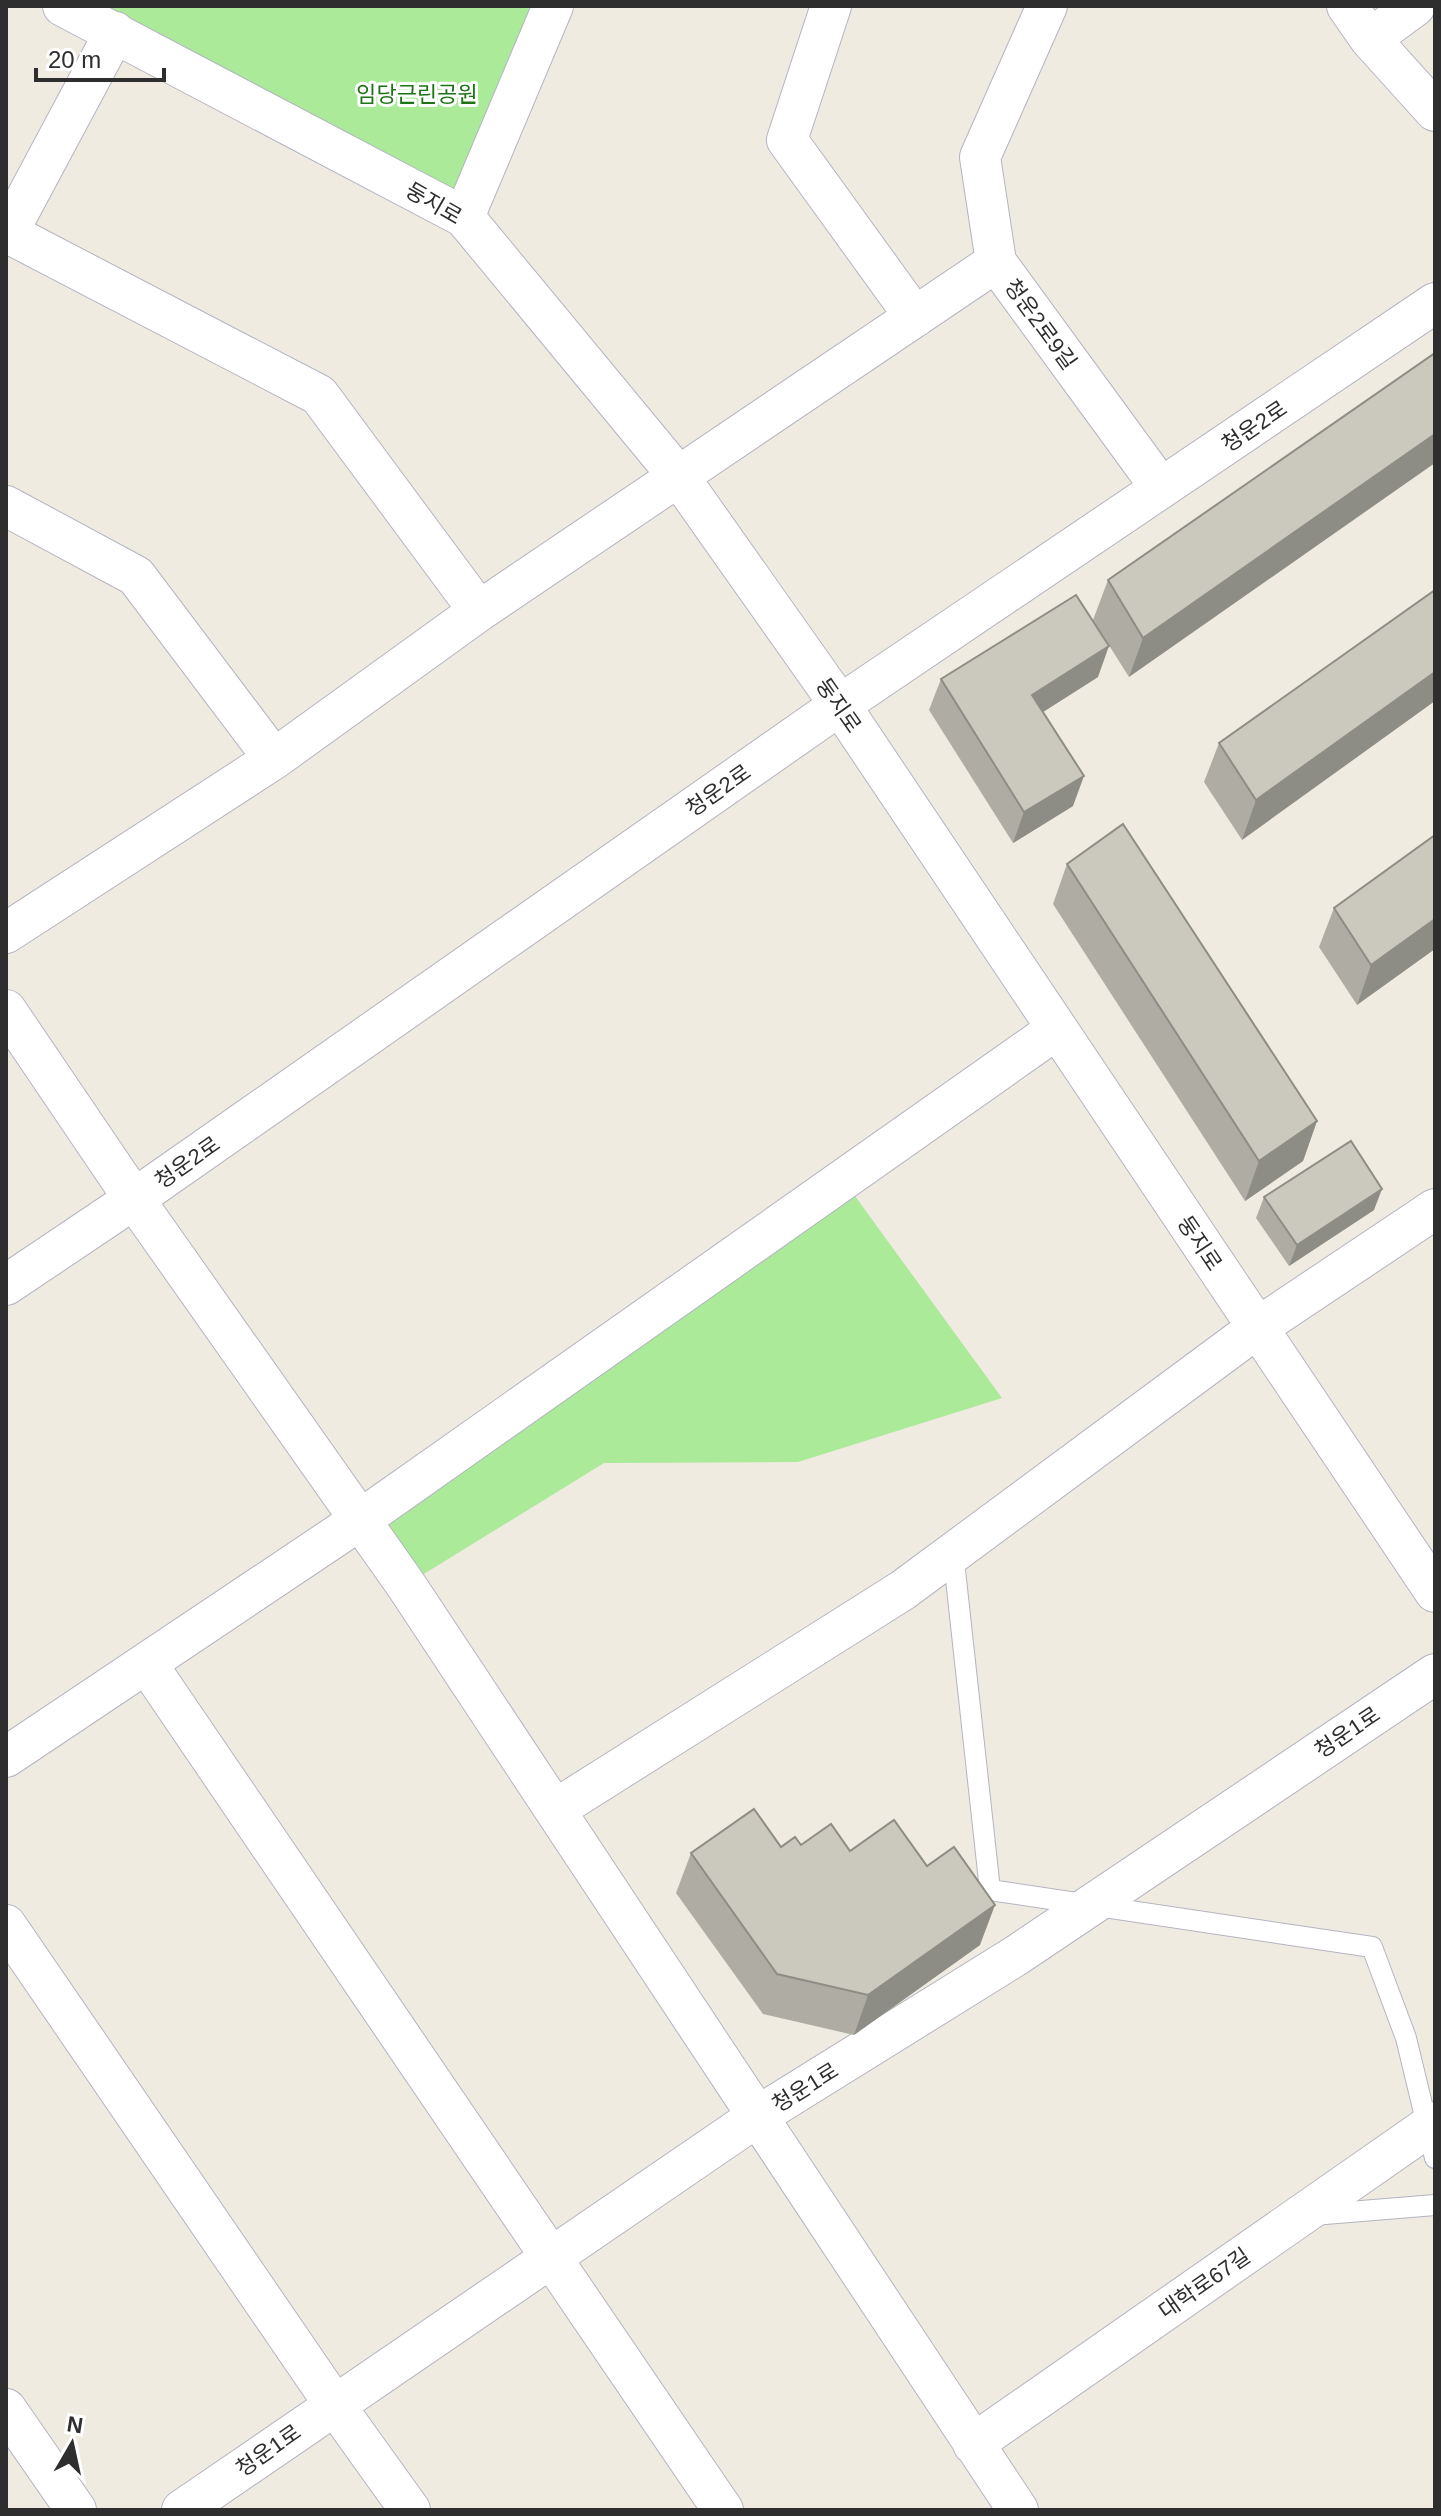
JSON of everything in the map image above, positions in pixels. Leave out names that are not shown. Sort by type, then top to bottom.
[{"type":"street","name":"둥지로","points":[[63,6],[464,217],[679,477],[840,705],[1435,1592]]},
{"type":"street","points":[[464,217],[553,6]]},
{"type":"street","points":[[831,6],[787,140],[915,317]]},
{"type":"street","name":"청운2로9길","points":[[1047,6],[980,157],[996,262],[1161,488]]},
{"type":"street","points":[[1347,6],[1370,39],[1435,111]]},
{"type":"street","points":[[1370,39],[1415,6]]},
{"type":"street","points":[[115,32],[7,234],[319,395],[479,611]]},
{"type":"street","points":[[6,933],[274,759],[479,611],[996,262]]},
{"type":"street","name":"청운2로","points":[[6,1285],[134,1199],[840,705],[1435,303]]},
{"type":"street","points":[[6,506],[136,576],[274,759]]},
{"type":"street","points":[[6,1010],[134,1199],[360,1520],[556,1809],[1018,2510]]},
{"type":"street","points":[[6,1757],[360,1520],[1057,1029]]},
{"type":"street","points":[[556,1809],[903,1590],[1257,1328],[1435,1209]]},
{"type":"street","points":[[147,1664],[723,2510]]},
{"type":"street","name":"청운1로","points":[[182,2510],[758,2116],[1017,1955],[1435,1674]]},
{"type":"street","points":[[6,1925],[410,2510]]},
{"type":"street","name":"대학로67길","points":[[973,2444],[1301,2216],[1432,2136]]},
{"type":"street","points":[[6,2409],[76,2510]]},
{"type":"lane","points":[[953,1552],[990,1890],[1372,1947],[1406,2038],[1432,2136]]},
{"type":"lane","points":[[1301,2216],[1435,2205]]},
{"type":"green space","name":"임당근린공원","points":[[53,6],[552,6],[464,217]]},
{"type":"green space","points":[[844,1181],[1002,1398],[798,1462],[604,1463],[406,1585],[360,1520]]},
{"type":"building","points":[[1435,353],[1435,434],[1143,638],[1108,580]]},
{"type":"building","points":[[1435,590],[1435,672],[1256,800],[1219,743]]},
{"type":"building","points":[[1076,595],[1109,646],[1032,695],[1084,776],[1024,812],[941,679]]},
{"type":"building","points":[[1123,824],[1317,1121],[1259,1161],[1067,864]]},
{"type":"building","points":[[1435,835],[1435,919],[1371,965],[1334,908]]},
{"type":"building","points":[[1351,1141],[1382,1189],[1297,1245],[1264,1197]]},
{"type":"building","points":[[754,1809],[781,1847],[795,1837],[801,1845],[831,1824],[850,1851],[894,1820],[927,1866],[954,1847],[995,1905],[868,1995],[777,1974],[691,1853]]}]
